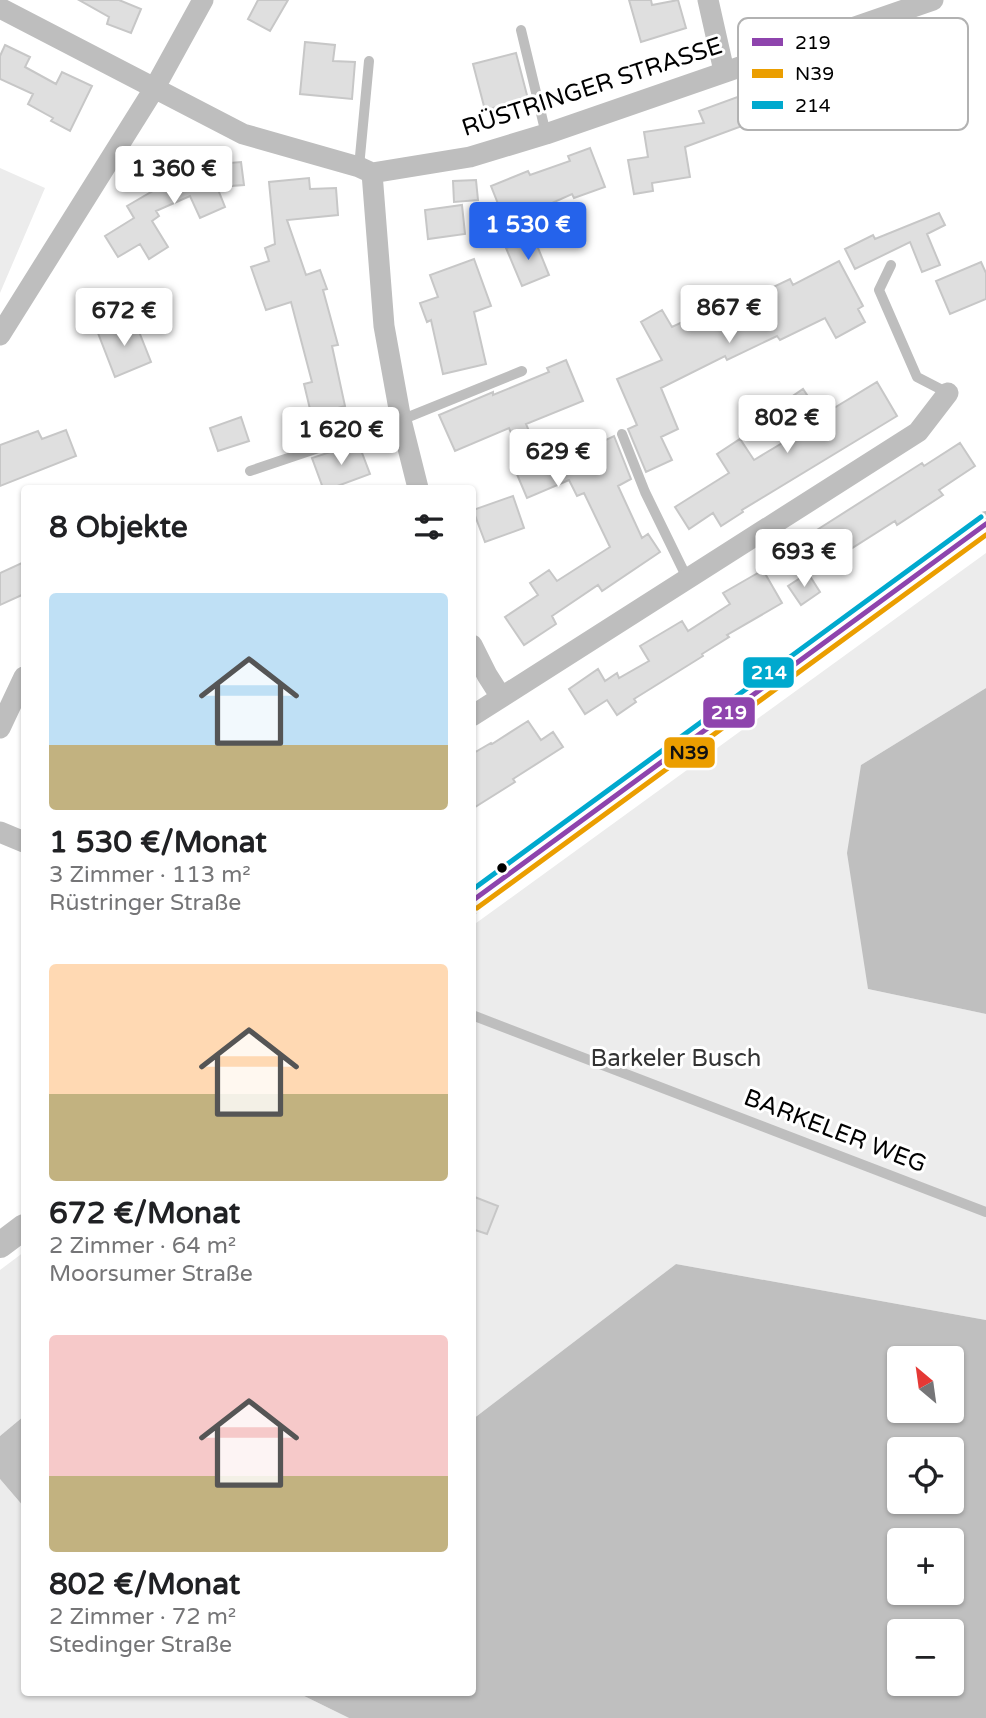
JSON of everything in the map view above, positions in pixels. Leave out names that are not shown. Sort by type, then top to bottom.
[{"type":"street","points":[[0,335],[154,89],[203,0]]},
{"type":"street","points":[[708,0],[723,71]]},
{"type":"street","name":"RÜSTRINGER STRASSE","points":[[880,18],[933,0]]},
{"type":"street","name":"RÜSTRINGER STRASSE","points":[[0,8],[243,134],[365,170],[470,157],[546,134],[738,66]]},
{"type":"street","points":[[365,170],[384,326],[401,420],[417,485]]},
{"type":"street","points":[[476,713],[918,432],[948,393]]},
{"type":"street","points":[[476,898],[986,524]]},
{"type":"street","points":[[476,653],[501,697]]},
{"type":"street","points":[[0,728],[21,683]]},
{"type":"street","points":[[0,832],[21,841]]},
{"type":"street","points":[[0,1245],[21,1229]]},
{"type":"lane","points":[[521,30],[546,134]]},
{"type":"lane","points":[[365,170],[369,61]]},
{"type":"lane","points":[[891,265],[879,290],[912,365],[918,377],[948,393]]},
{"type":"lane","points":[[250,471],[401,420],[522,371]]},
{"type":"lane","points":[[622,434],[645,492],[688,580]]},
{"type":"lane","name":"BARKELER WEG","points":[[476,1017],[986,1212]]},
{"type":"green space","points":[[0,168],[45,188],[0,293]]},
{"type":"green space","name":"Barkeler Busch","points":[[986,553],[986,688],[861,765],[868,989],[986,1014],[986,1320],[676,1264],[476,1417],[476,923]]},
{"type":"green space","points":[[21,1254],[21,1418],[0,1436],[0,1270]]},
{"type":"green space","points":[[0,1479],[21,1504],[21,1696],[304,1696],[349,1718],[0,1718]]},
{"type":"shaded area","points":[[986,688],[986,1014],[868,989],[847,853],[861,765]]},
{"type":"shaded area","points":[[676,1264],[986,1320],[986,1718],[349,1718],[304,1696],[476,1696],[476,1417]]},
{"type":"shaded area","points":[[21,1418],[21,1504],[0,1479],[0,1436]]},
{"type":"building","points":[[79,0],[119,0],[141,9],[131,33],[107,24],[109,17]]},
{"type":"building","points":[[258,0],[288,0],[270,31],[248,19]]},
{"type":"building","points":[[629,0],[651,0],[652,5],[678,0],[686,28],[641,42]]},
{"type":"building","points":[[305,42],[335,45],[333,61],[355,62],[352,99],[300,94]]},
{"type":"building","points":[[5,45],[30,57],[25,67],[56,84],[62,72],[92,86],[70,131],[28,104],[33,94],[0,79],[0,56]]},
{"type":"building","points":[[516,53],[528,99],[485,110],[473,64]]},
{"type":"building","points":[[738,97],[738,128],[685,147],[690,177],[652,183],[653,191],[634,194],[628,160],[648,157],[644,132],[704,123],[699,111]]},
{"type":"building","points":[[590,148],[605,187],[574,198],[572,194],[525,215],[529,226],[508,229],[491,186],[528,171],[530,175],[570,161],[568,156]]},
{"type":"building","points":[[241,162],[244,185],[217,187],[225,207],[200,218],[190,196],[156,211],[159,216],[152,221],[168,247],[149,259],[140,244],[118,257],[105,236],[134,218],[127,206],[156,189],[155,187],[205,165]]},
{"type":"building","points":[[309,178],[310,189],[336,188],[338,215],[287,220],[306,275],[320,270],[327,289],[323,290],[338,345],[332,346],[345,406],[338,408],[346,430],[307,444],[303,434],[315,430],[304,384],[312,382],[291,302],[266,310],[251,267],[269,261],[265,248],[275,244],[269,182]]},
{"type":"building","points":[[476,180],[478,200],[454,202],[453,181]]},
{"type":"building","points":[[462,205],[465,234],[428,239],[425,210]]},
{"type":"building","points":[[939,213],[945,225],[927,234],[940,265],[922,272],[910,242],[855,269],[845,249],[873,235],[875,239]]},
{"type":"building","points":[[534,238],[549,275],[522,286],[506,248]]},
{"type":"building","points":[[474,259],[491,306],[474,312],[486,364],[443,374],[431,320],[427,322],[420,303],[438,297],[430,275]]},
{"type":"building","points":[[839,261],[863,306],[858,309],[865,322],[836,338],[825,318],[780,340],[777,336],[727,360],[725,356],[661,388],[678,429],[661,437],[672,460],[646,472],[628,429],[637,425],[617,379],[662,360],[641,322],[662,310],[672,327],[741,296],[744,301],[790,279],[793,285]]},
{"type":"building","points":[[981,262],[986,273],[986,299],[950,314],[936,281]]},
{"type":"building","points":[[134,319],[151,362],[115,377],[98,333]]},
{"type":"building","points":[[566,360],[583,401],[526,424],[545,469],[614,436],[631,479],[618,486],[642,538],[648,534],[660,552],[602,591],[598,585],[552,616],[556,624],[524,645],[505,617],[538,595],[530,583],[549,570],[557,581],[610,547],[584,493],[577,496],[569,480],[527,498],[516,472],[526,468],[509,428],[455,451],[439,415],[549,372],[547,368]]},
{"type":"building","points":[[877,382],[897,416],[742,510],[743,512],[721,526],[713,513],[689,529],[675,507],[729,473],[717,454],[740,439],[754,460],[804,430],[784,402],[803,389],[821,416]]},
{"type":"building","points":[[241,417],[249,441],[218,451],[210,428]]},
{"type":"building","points":[[66,430],[76,456],[0,486],[0,445],[38,431],[42,439]]},
{"type":"building","points":[[960,443],[975,466],[939,490],[943,495],[897,525],[895,521],[827,564],[809,535],[922,463],[924,466]]},
{"type":"building","points":[[351,445],[352,448],[359,445],[370,474],[340,485],[322,485],[312,458]]},
{"type":"building","points":[[513,496],[524,528],[485,542],[476,518],[476,509]]},
{"type":"building","points":[[21,563],[21,595],[0,605],[0,573]]},
{"type":"building","points":[[763,570],[782,603],[727,635],[729,637],[702,654],[703,656],[634,699],[636,702],[617,715],[607,700],[585,714],[569,689],[598,669],[605,681],[617,673],[619,678],[649,661],[640,646],[682,621],[688,631],[730,604],[723,593]]},
{"type":"building","points":[[808,573],[820,592],[801,605],[788,586]]},
{"type":"building","points":[[528,721],[541,740],[553,732],[563,747],[476,806],[476,752]]},
{"type":"building","points":[[476,1198],[498,1206],[487,1234],[476,1230]]},
{"type":"transit line","name":"214","points":[[476,887],[981,517]]},
{"type":"transit line","name":"219","points":[[476,898],[986,524]]},
{"type":"transit line","name":"N39","points":[[477,908],[986,535]]}]
